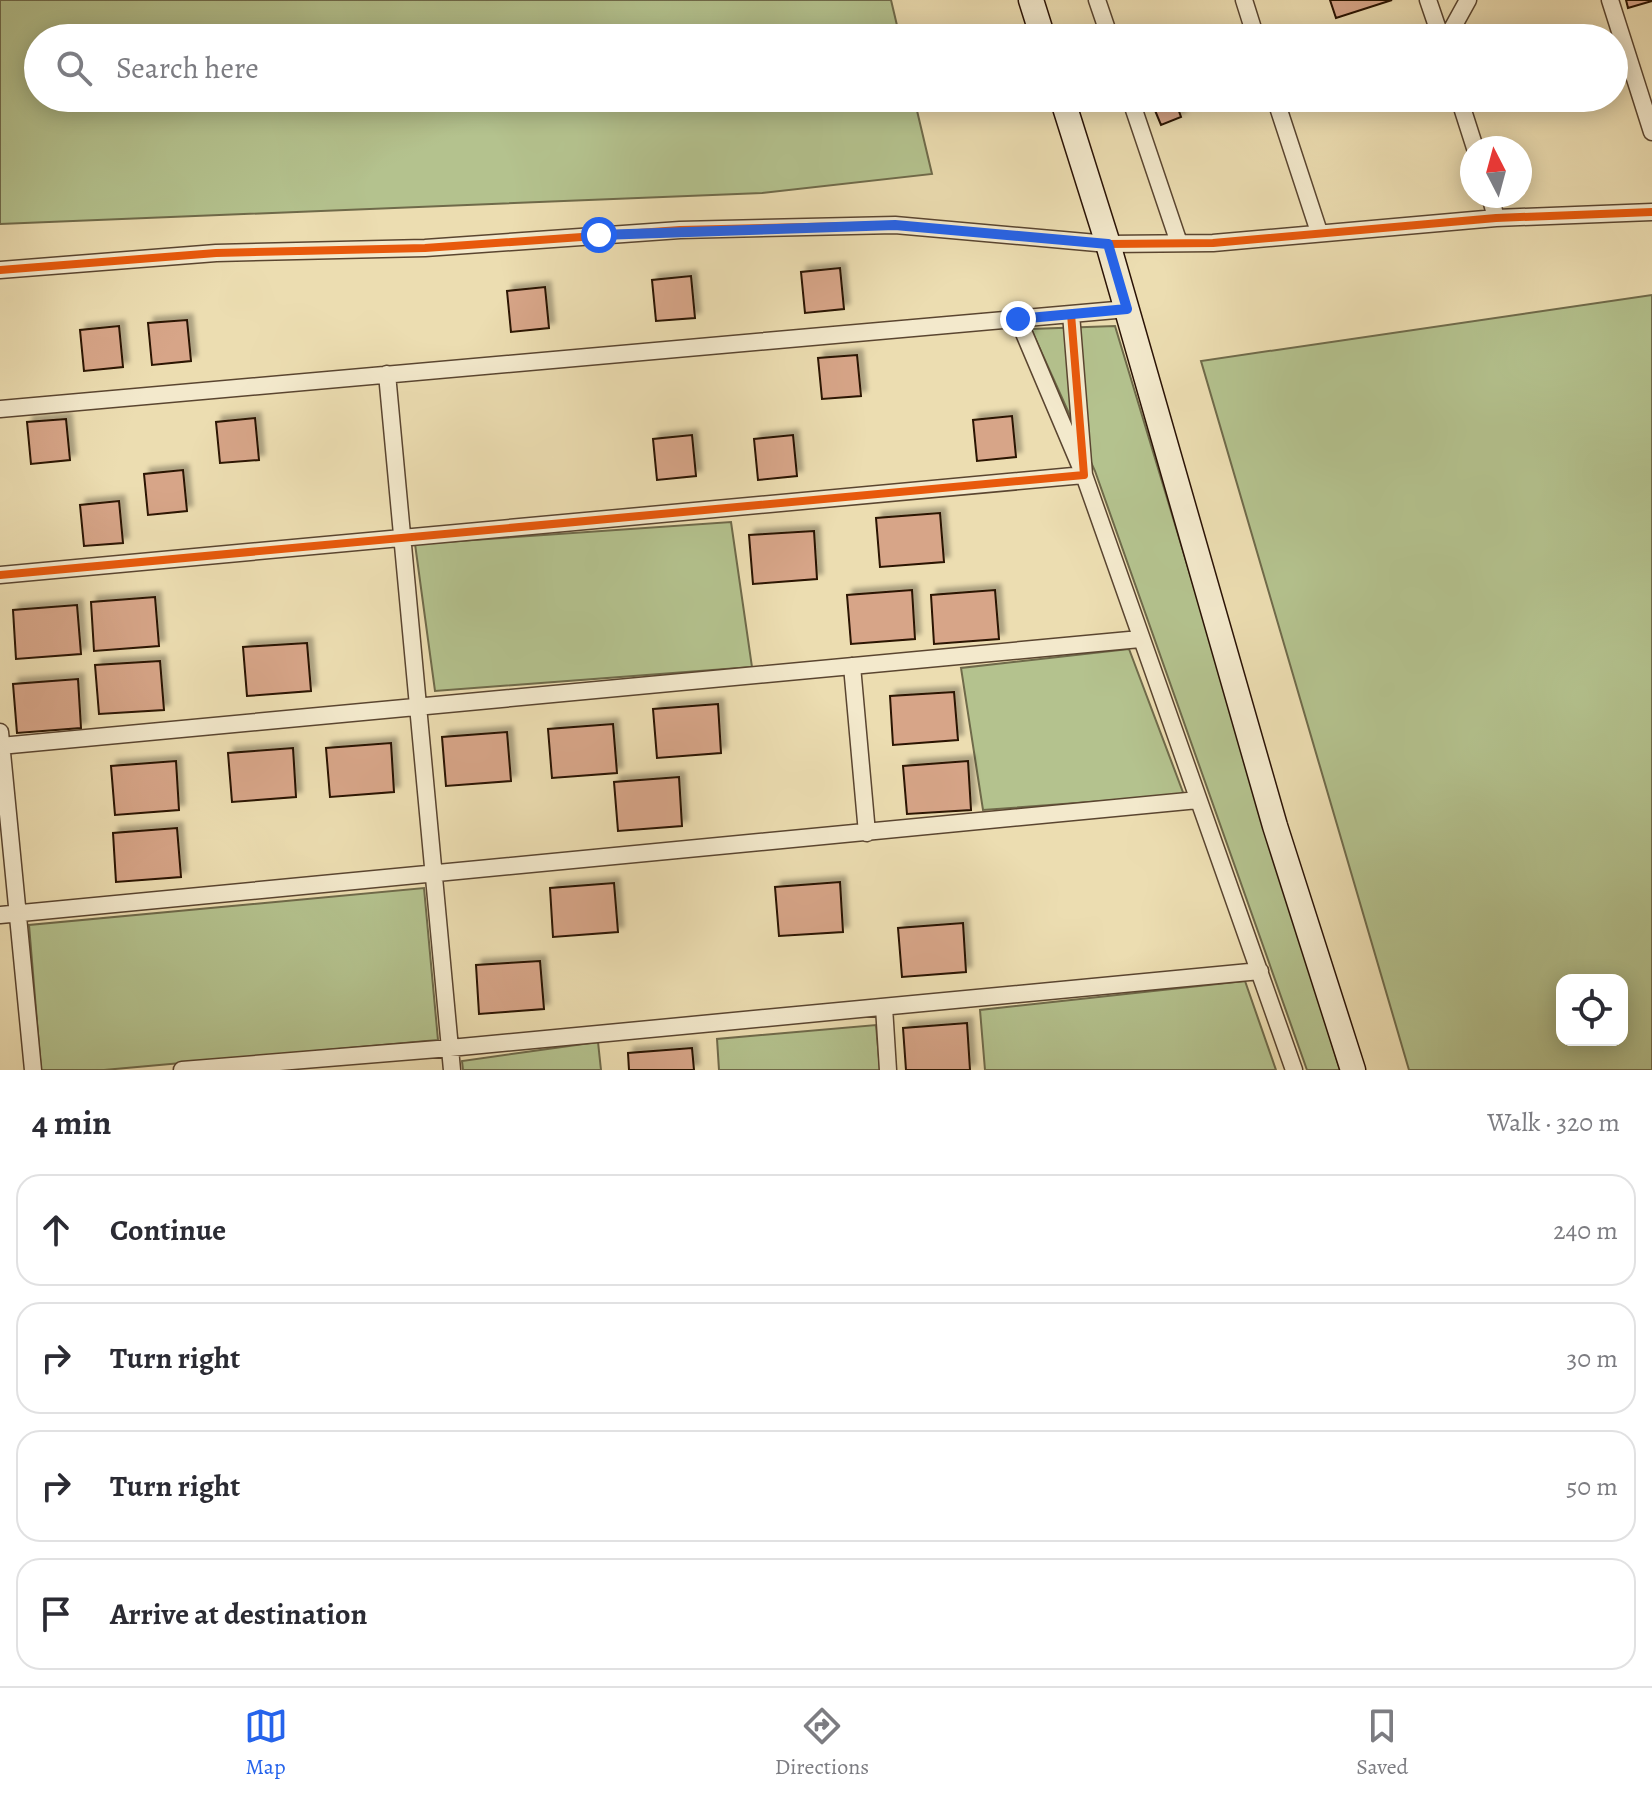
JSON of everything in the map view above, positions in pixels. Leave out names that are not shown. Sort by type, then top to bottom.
[{"type":"main road","points":[[1031,0],[1039,24]]},
{"type":"main road","points":[[1066,112],[1127,309],[1275,826],[1353,1070]]},
{"type":"street","points":[[1097,0],[1105,24]]},
{"type":"street","points":[[1244,0],[1252,24]]},
{"type":"street","points":[[1428,0],[1438,24]]},
{"type":"street","points":[[1453,24],[1468,0]]},
{"type":"street","points":[[1610,0],[1618,24]]},
{"type":"street","points":[[1628,57],[1652,132]]},
{"type":"street","points":[[1135,112],[1179,243]]},
{"type":"street","points":[[1280,112],[1319,232]]},
{"type":"street","points":[[1463,112],[1471,136]]},
{"type":"street","points":[[1493,208],[1496,218]]},
{"type":"street","points":[[0,270],[216,253],[315,253],[483,245],[635,232],[895,225],[1108,244],[1179,243],[1496,218],[1652,212]]},
{"type":"street","points":[[0,409],[1127,309]]},
{"type":"street","points":[[1071,314],[1084,475]]},
{"type":"street","points":[[1018,319],[1084,475],[1294,1070]]},
{"type":"street","points":[[387,374],[452,1070]]},
{"type":"street","points":[[0,575],[1084,475]]},
{"type":"street","points":[[33,1070],[8,914],[0,741],[1140,639]]},
{"type":"street","points":[[852,666],[867,833]]},
{"type":"street","points":[[8,914],[1198,800]]},
{"type":"street","points":[[182,1070],[450,1048],[1260,971]]},
{"type":"street","points":[[884,1007],[888,1070]]},
{"type":"green space","points":[[0,0],[891,0],[897,24],[24,24],[24,112],[917,112],[932,174],[762,193],[0,224]]},
{"type":"green space","points":[[1652,295],[1652,1070],[1409,1070],[1201,361]]},
{"type":"green space","points":[[1115,326],[1340,1070],[1307,1070],[1095,471],[1031,329]]},
{"type":"green space","points":[[731,522],[752,667],[435,691],[415,544]]},
{"type":"green space","points":[[1129,649],[1184,795],[983,810],[961,668]]},
{"type":"green space","points":[[424,888],[438,1040],[104,1070],[41,1070],[29,925]]},
{"type":"green space","points":[[1245,981],[1276,1070],[985,1070],[980,1010]]},
{"type":"green space","points":[[876,1025],[880,1070],[719,1070],[717,1039]]},
{"type":"green space","points":[[598,1042],[601,1070],[463,1070],[462,1061]]},
{"type":"building","points":[[1330,0],[1392,0],[1336,18]]},
{"type":"building","points":[[1626,0],[1652,0],[1652,1],[1628,8]]},
{"type":"building","points":[[1156,112],[1179,112],[1181,117],[1161,125]]},
{"type":"building","points":[[840,268],[844,309],[805,313],[801,272]]},
{"type":"building","points":[[691,276],[695,318],[656,321],[652,280]]},
{"type":"building","points":[[545,287],[549,328],[511,332],[507,291]]},
{"type":"building","points":[[187,320],[191,361],[152,365],[148,323]]},
{"type":"building","points":[[119,326],[123,367],[84,371],[80,330]]},
{"type":"building","points":[[857,355],[861,396],[822,399],[818,358]]},
{"type":"building","points":[[1012,416],[1016,457],[977,461],[973,420]]},
{"type":"building","points":[[255,418],[259,460],[220,463],[216,422]]},
{"type":"building","points":[[66,419],[70,460],[31,464],[27,422]]},
{"type":"building","points":[[692,435],[696,476],[657,480],[653,439]]},
{"type":"building","points":[[793,435],[797,476],[758,480],[754,439]]},
{"type":"building","points":[[183,470],[187,511],[148,515],[144,474]]},
{"type":"building","points":[[119,501],[123,543],[84,546],[80,505]]},
{"type":"building","points":[[940,513],[944,562],[880,567],[876,518]]},
{"type":"building","points":[[814,531],[817,579],[753,584],[749,535]]},
{"type":"building","points":[[912,590],[915,639],[851,644],[847,595]]},
{"type":"building","points":[[995,590],[999,639],[934,644],[931,595]]},
{"type":"building","points":[[155,597],[159,646],[94,651],[91,602]]},
{"type":"building","points":[[77,605],[81,654],[16,659],[13,610]]},
{"type":"building","points":[[307,643],[311,691],[247,696],[243,647]]},
{"type":"building","points":[[160,661],[164,710],[99,714],[95,665]]},
{"type":"building","points":[[78,679],[81,728],[17,733],[13,684]]},
{"type":"building","points":[[954,692],[958,740],[893,745],[890,696]]},
{"type":"building","points":[[718,704],[721,753],[657,758],[653,709]]},
{"type":"building","points":[[613,724],[617,773],[552,778],[548,729]]},
{"type":"building","points":[[507,732],[511,781],[446,786],[442,737]]},
{"type":"building","points":[[391,743],[394,792],[330,797],[326,748]]},
{"type":"building","points":[[293,748],[296,797],[232,802],[228,753]]},
{"type":"building","points":[[176,761],[179,810],[115,815],[111,766]]},
{"type":"building","points":[[968,761],[971,810],[907,814],[903,766]]},
{"type":"building","points":[[679,777],[682,826],[618,831],[614,782]]},
{"type":"building","points":[[177,828],[181,877],[116,882],[113,833]]},
{"type":"building","points":[[840,882],[843,932],[779,936],[775,887]]},
{"type":"building","points":[[614,883],[618,932],[553,937],[550,888]]},
{"type":"building","points":[[963,923],[966,972],[902,977],[898,928]]},
{"type":"building","points":[[540,961],[544,1009],[479,1014],[476,965]]},
{"type":"building","points":[[967,1023],[970,1070],[906,1070],[903,1028]]},
{"type":"building","points":[[692,1048],[694,1070],[629,1070],[628,1053]]},
{"type":"cycle path","points":[[0,270],[216,253],[425,248],[680,230],[895,225],[1108,244],[1213,243],[1496,218],[1652,212]]},
{"type":"cycle path","points":[[0,575],[1084,475],[1071,314]]},
{"type":"route","points":[[599,235],[895,225],[1108,244],[1127,309],[1018,319]]}]
